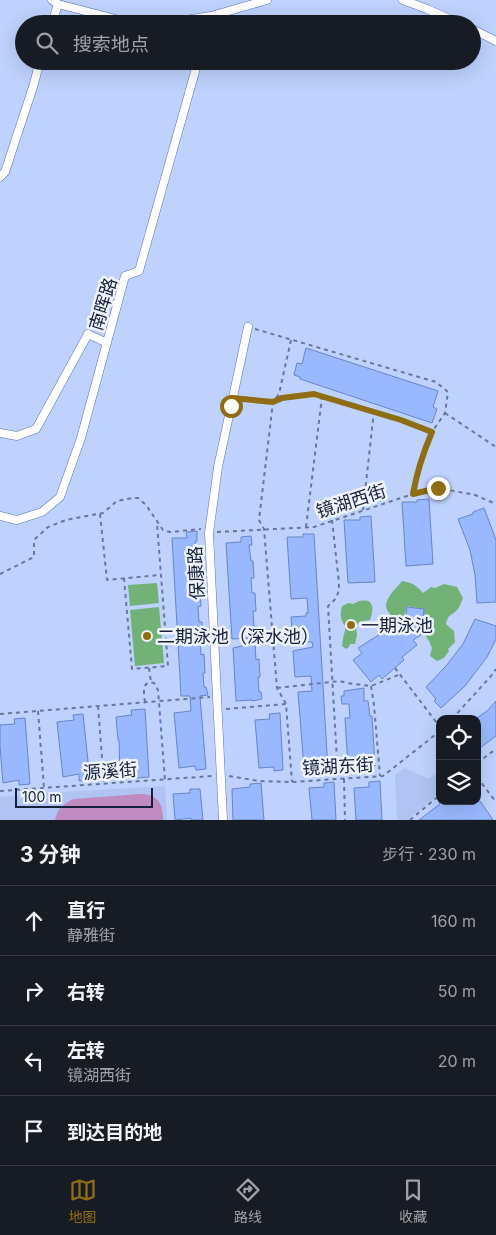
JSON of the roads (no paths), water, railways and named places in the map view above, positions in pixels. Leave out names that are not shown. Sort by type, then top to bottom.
[{"type":"street","points":[[224,15],[267,0]]},
{"type":"street","points":[[402,0],[441,15]]},
{"type":"street","points":[[53,15],[55,2],[102,15]]},
{"type":"street","points":[[481,34],[496,41]]},
{"type":"street","points":[[0,177],[5,172],[38,70]]},
{"type":"street","name":"南晖路","points":[[0,516],[17,520],[42,512],[60,497],[81,438],[125,276],[139,271],[195,70]]},
{"type":"street","name":"保康路","points":[[223,820],[210,530],[218,467],[248,327]]},
{"type":"street","points":[[0,433],[17,436],[36,429],[88,334],[107,343]]},
{"type":"place","name":"一期泳池","points":[[351,625]]},
{"type":"place","name":"二期泳池（深水池）","points":[[147,636]]}]
